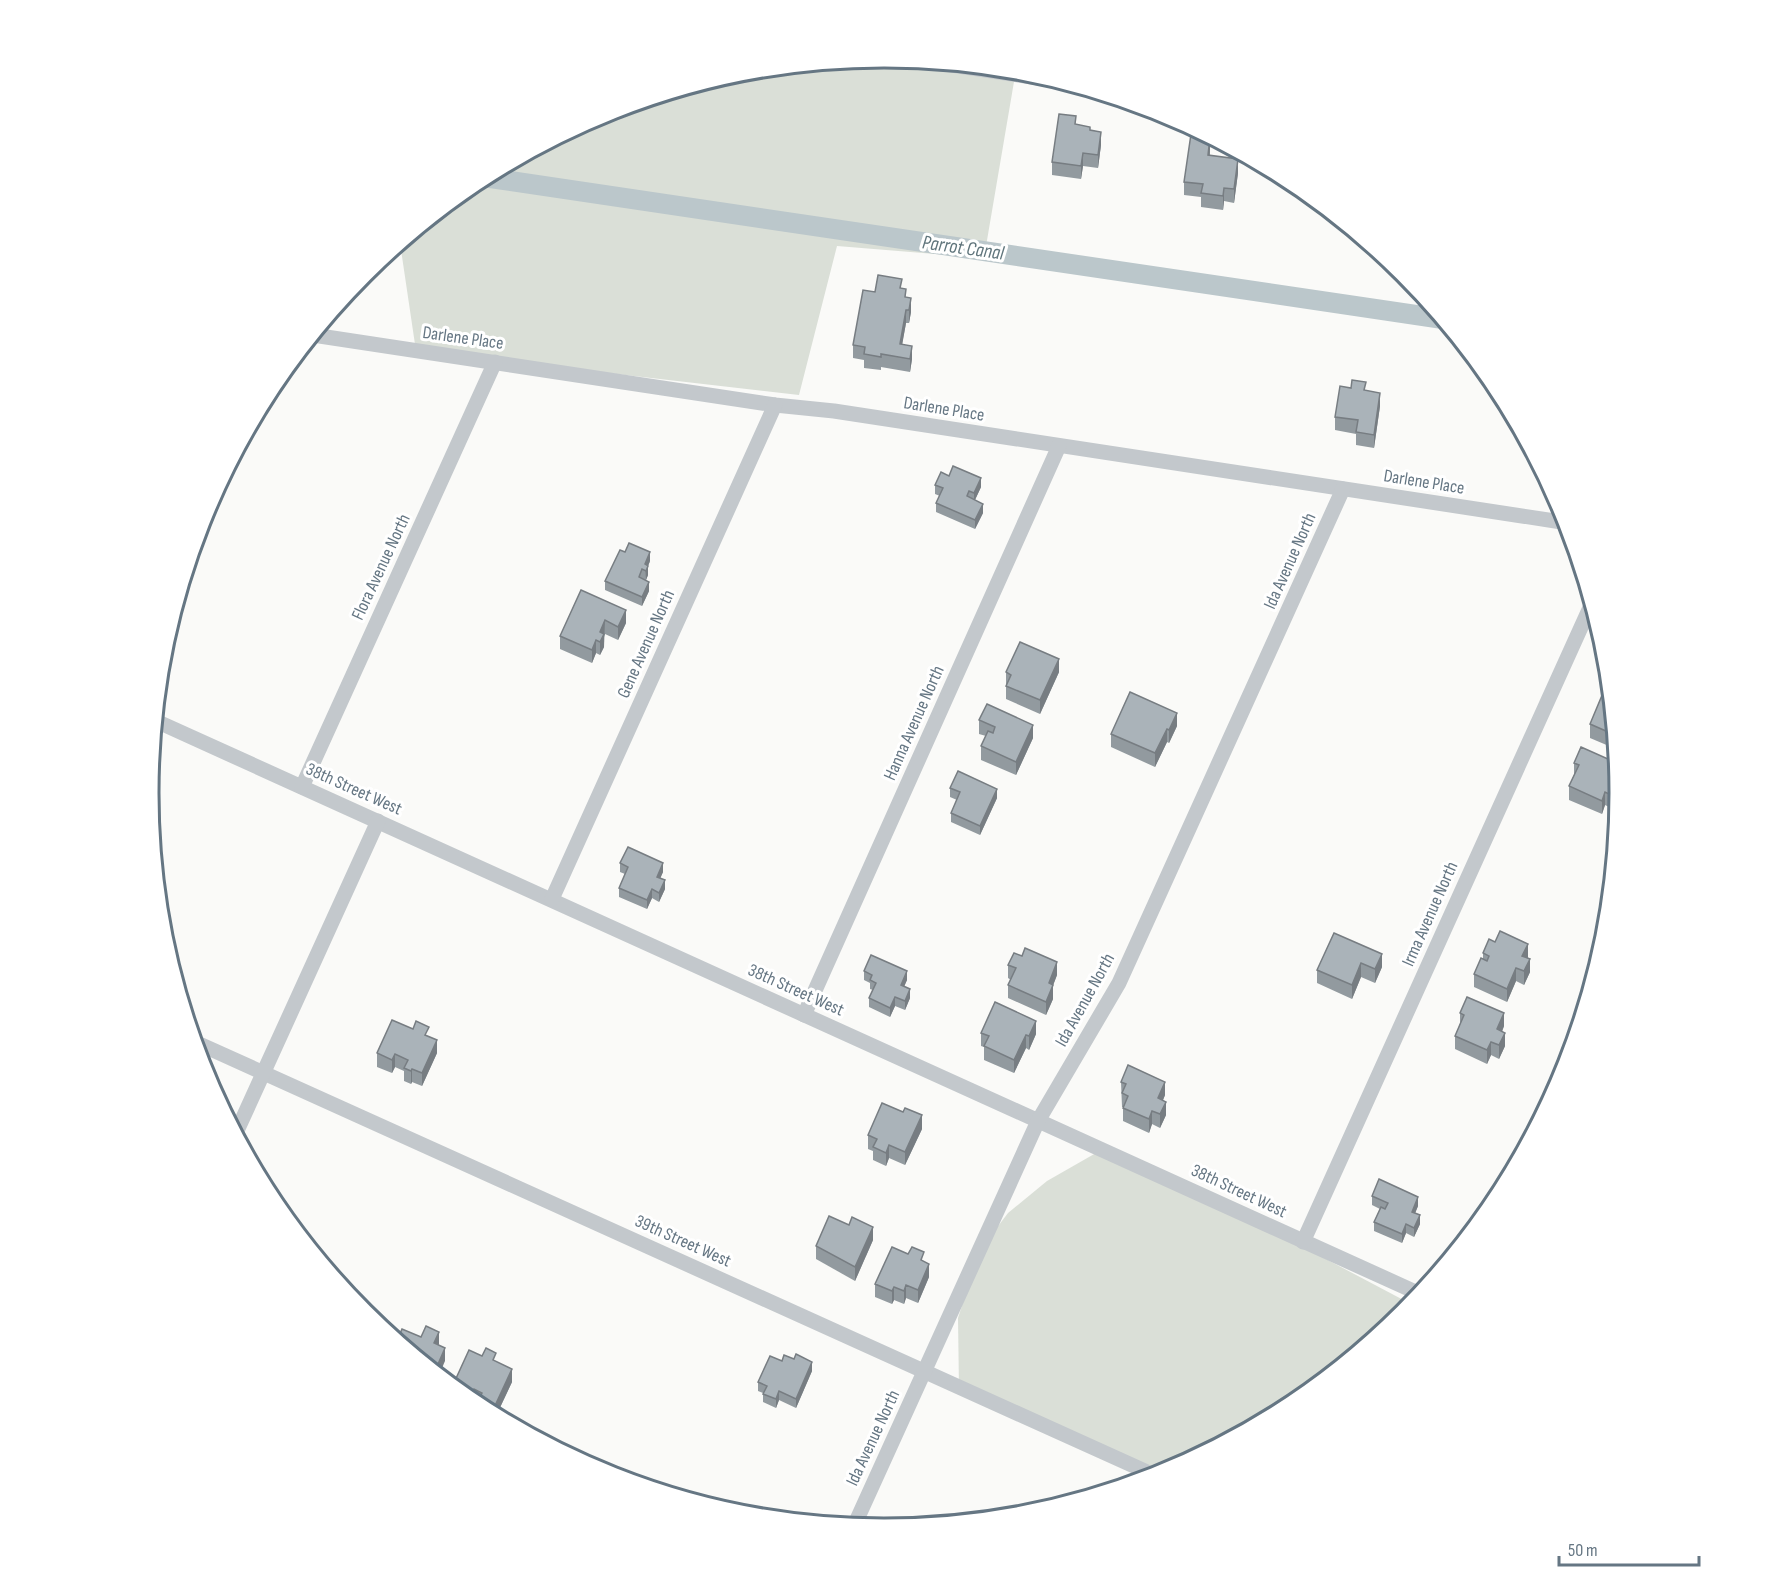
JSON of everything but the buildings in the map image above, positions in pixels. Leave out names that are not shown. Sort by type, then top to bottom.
[{"type":"street","name":"Darlene Place","points":[[321,336],[775,405],[834,411],[1557,521]]},
{"type":"street","name":"Flora Avenue North","points":[[302,787],[495,363]]},
{"type":"street","name":"Gene Avenue North","points":[[552,899],[775,405]]},
{"type":"street","name":"Hanna Avenue North","points":[[804,1015],[1059,446]]},
{"type":"street","name":"Ida Avenue North","points":[[858,1517],[1038,1120],[1119,983],[1343,489]]},
{"type":"street","name":"Irma Avenue North","points":[[1303,1242],[1587,614]]},
{"type":"street","name":"38th Street West","points":[[163,724],[1412,1291]]},
{"type":"street","points":[[240,1125],[378,821]]},
{"type":"street","name":"39th Street West","points":[[205,1047],[1143,1470]]},
{"type":"shaded area","points":[[837,69],[932,69],[1014,79],[984,258],[837,246],[799,395],[416,351],[401,252],[443,217],[481,190],[564,142],[651,106],[697,92],[743,81],[790,74]]},
{"type":"shaded area","points":[[1103,1149],[1288,1239],[1403,1300],[1326,1369],[1288,1396],[1205,1444],[1135,1474],[959,1390],[958,1318],[980,1250],[1008,1213],[1047,1181]]},
{"type":"waterway","name":"Parrot Canal","points":[[499,179],[1432,317]]}]
